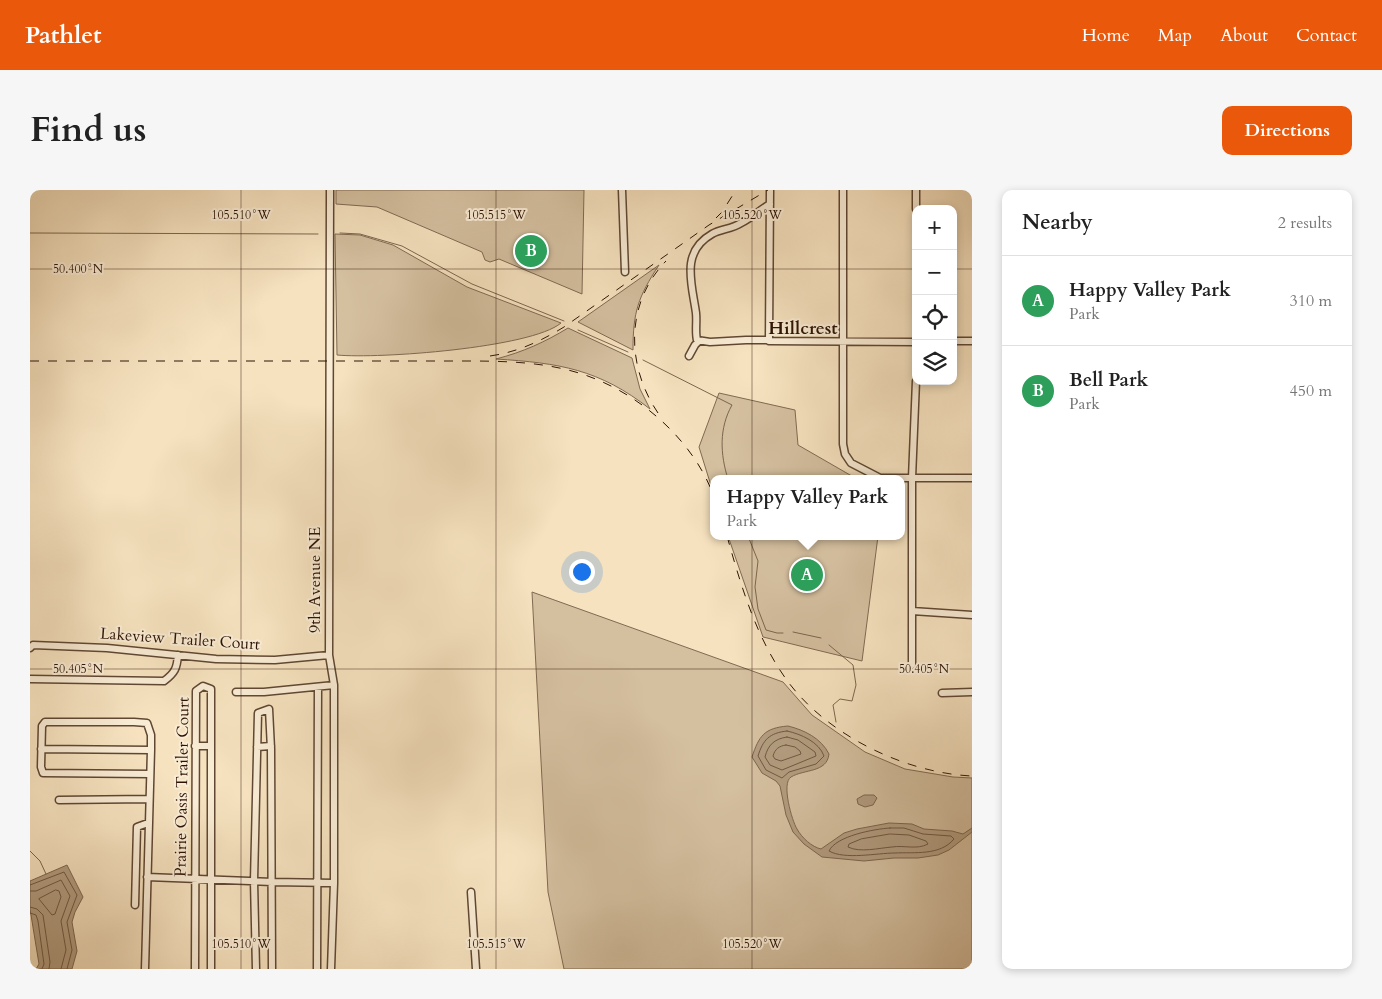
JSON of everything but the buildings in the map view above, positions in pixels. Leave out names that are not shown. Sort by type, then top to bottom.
[{"type":"street","name":"9th Avenue NE","points":[[330,190],[329,655],[334,685],[334,883],[331,969]]},
{"type":"street","points":[[622,190],[625,272]]},
{"type":"street","points":[[769,341],[770,190]]},
{"type":"street","points":[[843,190],[843,444],[845,454],[851,462],[875,475]]},
{"type":"street","points":[[916,190],[916,205]]},
{"type":"street","points":[[699,341],[696,337],[696,312],[690,284],[695,248],[699,242],[714,233],[741,224],[770,204]]},
{"type":"street","points":[[689,356],[695,344],[699,341],[912,342]]},
{"type":"street","points":[[957,341],[972,341]]},
{"type":"street","points":[[912,665],[912,478],[916,385]]},
{"type":"street","points":[[905,478],[972,478]]},
{"type":"street","points":[[912,611],[972,615]]},
{"type":"street","name":"Lakeview Trailer Court","points":[[30,648],[33,644],[107,648],[216,659],[275,660],[329,655]]},
{"type":"street","points":[[30,679],[164,681],[173,675],[177,668],[178,655]]},
{"type":"street","points":[[236,692],[264,692],[334,685]]},
{"type":"street","name":"Prairie Oasis Trailer Court","points":[[195,969],[196,690],[203,686],[211,689],[211,969]]},
{"type":"street","points":[[317,969],[318,687]]},
{"type":"street","points":[[942,693],[972,692]]},
{"type":"street","points":[[256,969],[254,881],[258,713],[269,709],[271,746],[272,969]]},
{"type":"street","points":[[145,969],[151,750],[151,735],[147,723],[45,722],[42,726],[41,767],[43,773],[150,774]]},
{"type":"street","points":[[195,746],[211,746]]},
{"type":"street","points":[[257,746],[271,746]]},
{"type":"street","points":[[41,750],[151,750]]},
{"type":"street","points":[[58,800],[149,799]]},
{"type":"street","points":[[135,905],[137,827],[148,823]]},
{"type":"street","points":[[147,877],[334,883]]},
{"type":"street","points":[[471,892],[476,969]]},
{"type":"shaded area","points":[[336,190],[584,190],[582,294],[499,259],[490,262],[485,260],[482,252],[377,207],[336,204]]},
{"type":"shaded area","points":[[335,234],[360,235],[393,245],[467,287],[561,323],[544,332],[519,339],[453,350],[385,355],[337,355]]},
{"type":"shaded area","points":[[659,265],[646,286],[638,305],[634,325],[633,350],[578,322]]},
{"type":"shaded area","points":[[568,328],[632,358],[640,389],[650,409],[613,385],[578,370],[539,363],[496,359],[534,346]]},
{"type":"shaded area","points":[[719,393],[795,410],[798,445],[850,475],[710,475],[710,482],[699,447]]},
{"type":"shaded area","points":[[729,540],[877,540],[862,661],[763,637]]},
{"type":"shaded area","points":[[532,592],[783,682],[812,715],[865,752],[905,769],[953,777],[972,778],[972,969],[564,969],[548,892]]},
{"type":"water","points":[[788,726],[817,739],[829,754],[827,760],[820,768],[796,774],[788,781],[787,787],[788,802],[795,825],[802,836],[814,846],[821,849],[844,833],[889,823],[912,824],[924,829],[952,831],[963,834],[972,828],[972,832],[949,850],[938,855],[864,861],[822,857],[804,844],[793,832],[786,815],[780,786],[776,781],[762,773],[752,757],[760,738],[764,734],[773,729]]},
{"type":"water","points":[[864,795],[874,795],[877,798],[873,805],[865,807],[858,804],[857,799]]},
{"type":"water","points":[[67,865],[83,897],[72,922],[77,951],[72,969],[36,969],[39,964],[30,909],[30,881]]},
{"type":"waterway","points":[[30,233],[318,234]]},
{"type":"waterway","points":[[340,233],[360,234],[402,246],[472,284],[564,321]]},
{"type":"waterway","points":[[578,330],[628,352]]},
{"type":"waterway","points":[[643,360],[732,405],[725,423],[722,441],[723,460],[727,475]]},
{"type":"waterway","points":[[750,540],[758,561],[755,587],[758,609],[766,630],[783,633]]},
{"type":"waterway","points":[[793,632],[821,638]]},
{"type":"waterway","points":[[829,645],[853,665],[856,685],[852,701],[840,699],[833,705],[836,722]]},
{"type":"waterway","points":[[30,851],[40,861],[46,874]]},
{"type":"railway","points":[[716,218],[736,190]]},
{"type":"railway","points":[[490,356],[510,352],[529,345],[564,327],[709,225],[768,190]]},
{"type":"railway","points":[[658,413],[647,395],[640,375],[635,335],[637,315],[643,296],[653,278],[666,261]]},
{"type":"railway","points":[[30,361],[482,361],[516,362],[566,369],[617,389],[651,412],[681,441],[694,458],[710,487]]},
{"type":"railway","points":[[728,540],[750,610],[766,646],[786,679],[803,699],[845,734],[894,759],[946,773],[972,776]]},
{"type":"place","name":"Bell Park","points":[[531,251]]},
{"type":"place","name":"Happy Valley Park","points":[[807,575]]},
{"type":"district","name":"Hillcrest","points":[[803,328]]}]
